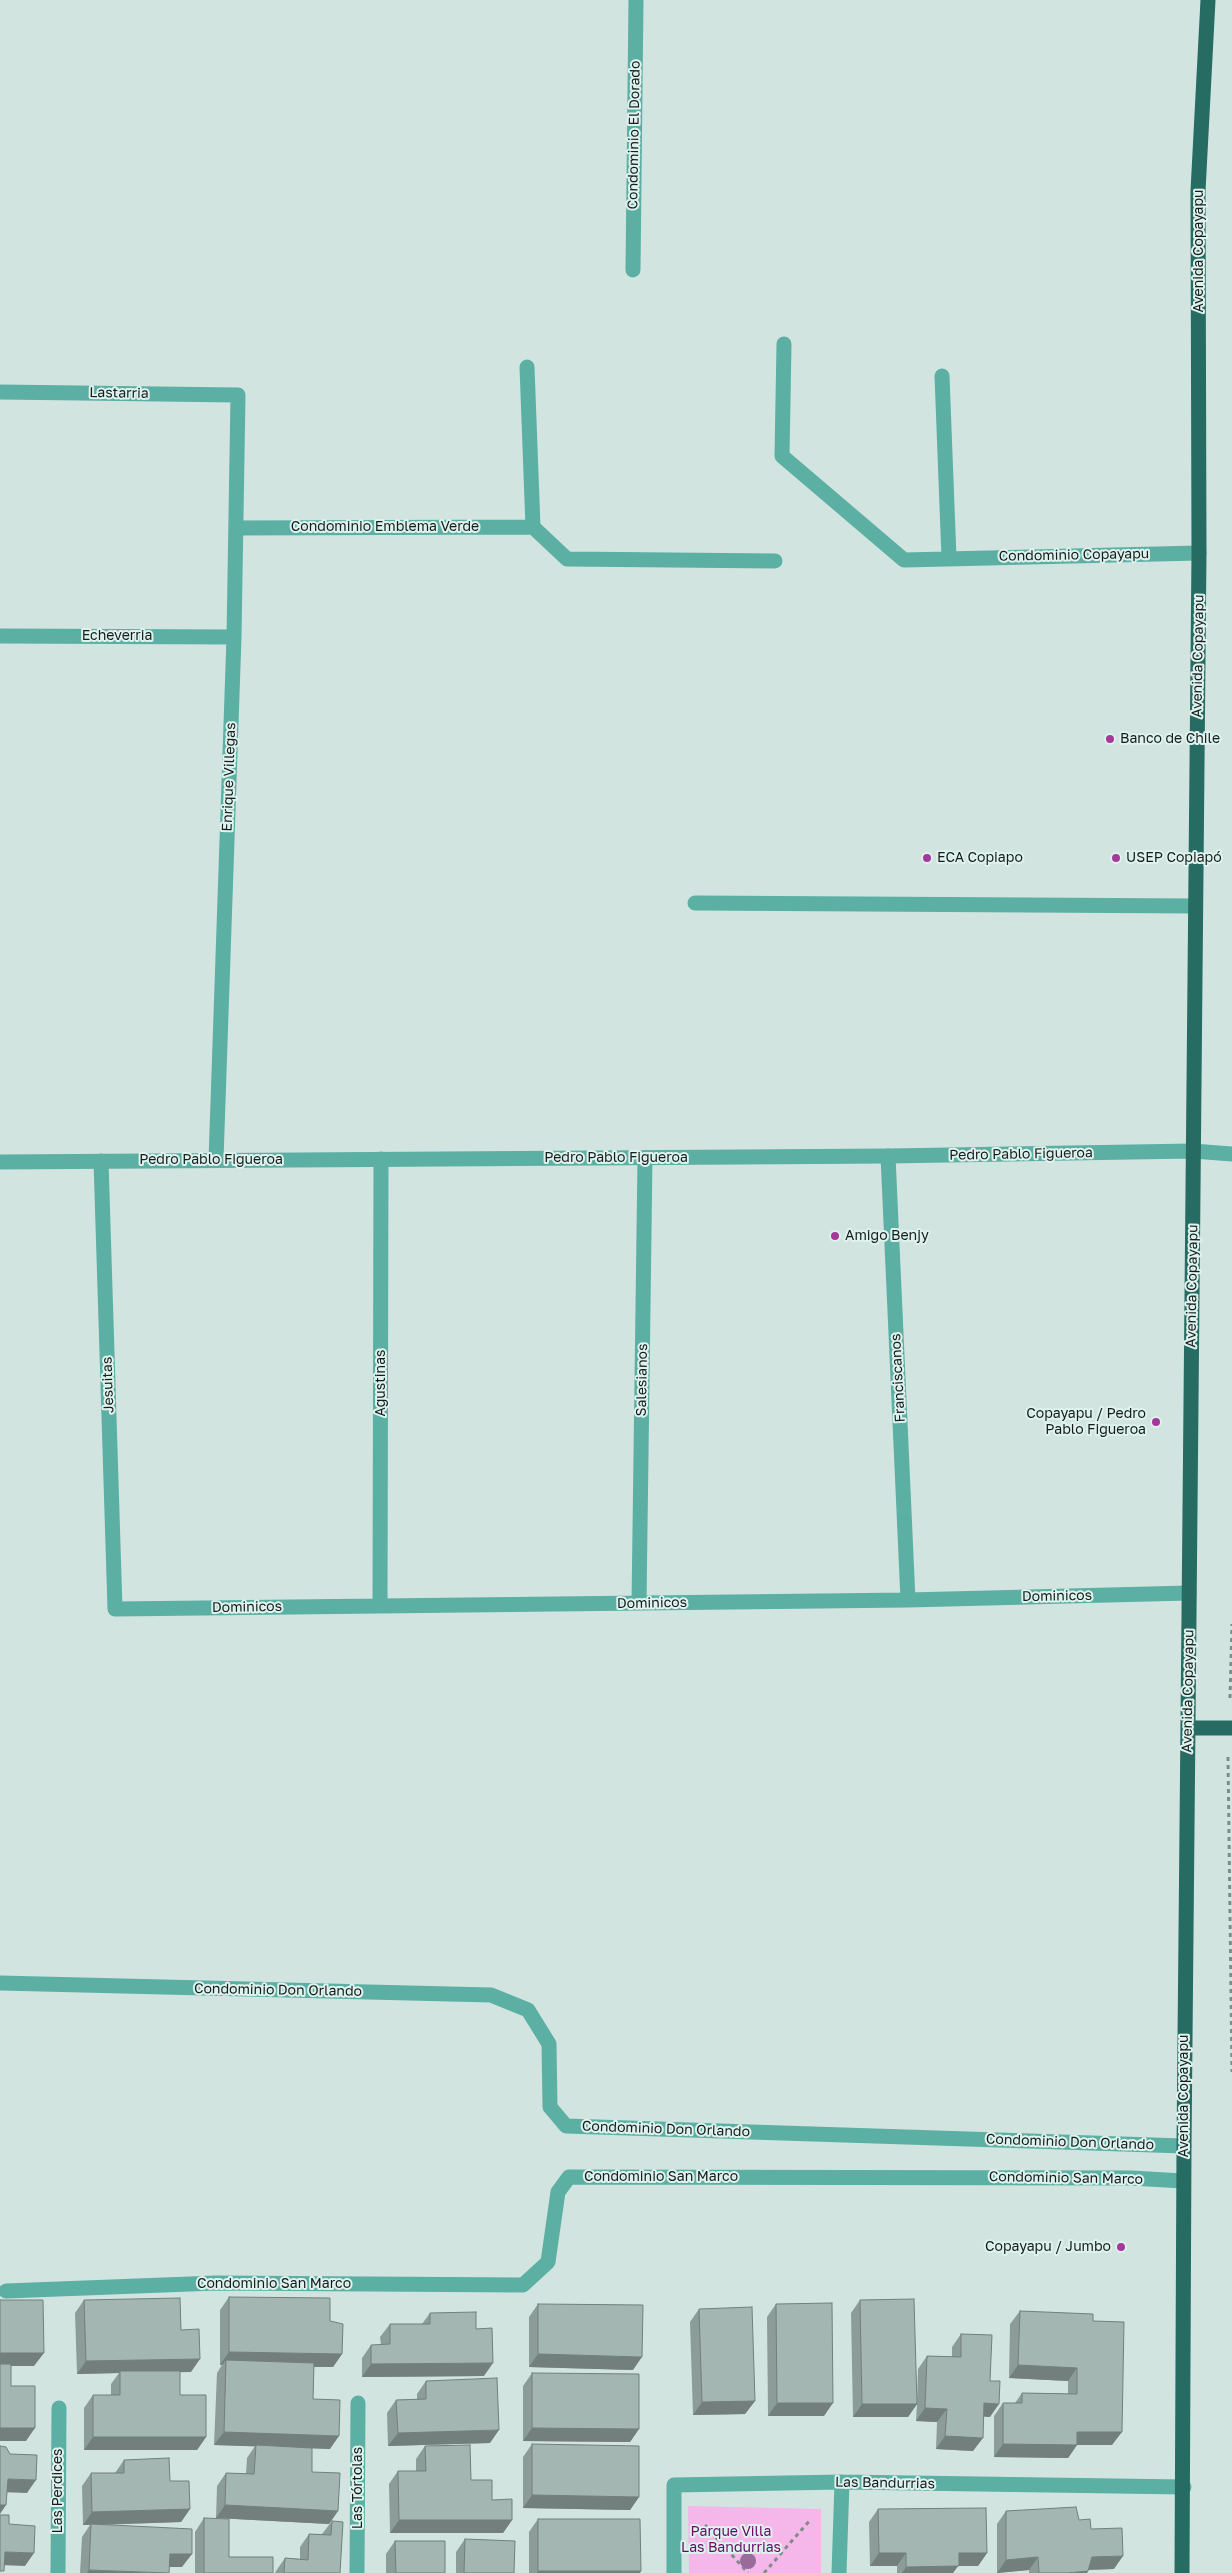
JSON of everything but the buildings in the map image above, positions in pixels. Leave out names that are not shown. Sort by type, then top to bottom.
[{"type":"highway","name":"Avenida Copayapu","points":[[1182,2573],[1184,2487],[1184,2146],[1199,552],[1198,191],[1208,0]]},
{"type":"highway","points":[[1188,1728],[1231,1728]]},
{"type":"street","name":"Condominio El Dorado","points":[[633,270],[636,0]]},
{"type":"street","name":"Condominio Copayapu","points":[[784,344],[782,456],[904,560],[1199,552]]},
{"type":"street","points":[[527,367],[533,527],[567,559],[775,561]]},
{"type":"street","points":[[942,376],[949,558]]},
{"type":"street","name":"Lastarria","points":[[0,392],[238,395]]},
{"type":"street","name":"Enrique Villegas","points":[[216,1160],[234,637],[238,395]]},
{"type":"street","name":"Condominio Emblema Verde","points":[[236,528],[533,527]]},
{"type":"street","name":"Echeverria","points":[[0,636],[234,637]]},
{"type":"street","points":[[694,903],[1195,906]]},
{"type":"street","name":"Pedro Pablo Figueroa","points":[[0,1162],[888,1156],[1193,1151],[1232,1154]]},
{"type":"street","name":"Franciscanos","points":[[888,1156],[908,1600]]},
{"type":"street","name":"Salesianos","points":[[639,1603],[645,1158]]},
{"type":"street","name":"Agustinas","points":[[380,1606],[381,1159]]},
{"type":"street","name":"Jesuitas","points":[[101,1161],[114,1609]]},
{"type":"street","name":"Dominicos","points":[[114,1609],[908,1600],[1189,1593]]},
{"type":"street","name":"Condominio Don Orlando","points":[[0,1983],[491,1994],[528,2010],[549,2044],[550,2107],[566,2126],[1184,2146]]},
{"type":"street","name":"Condominio San Marco","points":[[6,2291],[216,2283],[523,2285],[548,2262],[558,2192],[569,2177],[1131,2178],[1184,2181]]},
{"type":"street","name":"Las Tórtolas","points":[[357,2573],[358,2403]]},
{"type":"street","name":"Las Perdices","points":[[58,2573],[59,2408]]},
{"type":"street","points":[[839,2573],[842,2482]]},
{"type":"street","name":"Las Bandurrias","points":[[674,2485],[842,2482],[1184,2487]]},
{"type":"street","points":[[674,2485],[674,2573]]},
{"type":"path","points":[[1232,1624],[1232,2072]]},
{"type":"path","points":[[764,2573],[842,2482]]},
{"type":"path","points":[[674,2485],[688,2506],[748,2573]]},
{"type":"green space","name":"Parque Villa Las Bandurrias","points":[[688,2506],[821,2509],[821,2573],[689,2573]]},
{"type":"place","name":"Banco de Chile","points":[[1110,739]]},
{"type":"place","name":"ECA Copiapo","points":[[927,858]]},
{"type":"place","name":"USEP Copiapó","points":[[1116,858]]},
{"type":"place","name":"Amigo Benjy","points":[[835,1236]]},
{"type":"place","name":"Copayapu / Pedro Pablo Figueroa","points":[[1156,1422]]},
{"type":"place","name":"Copayapu / Jumbo","points":[[1121,2247]]}]
